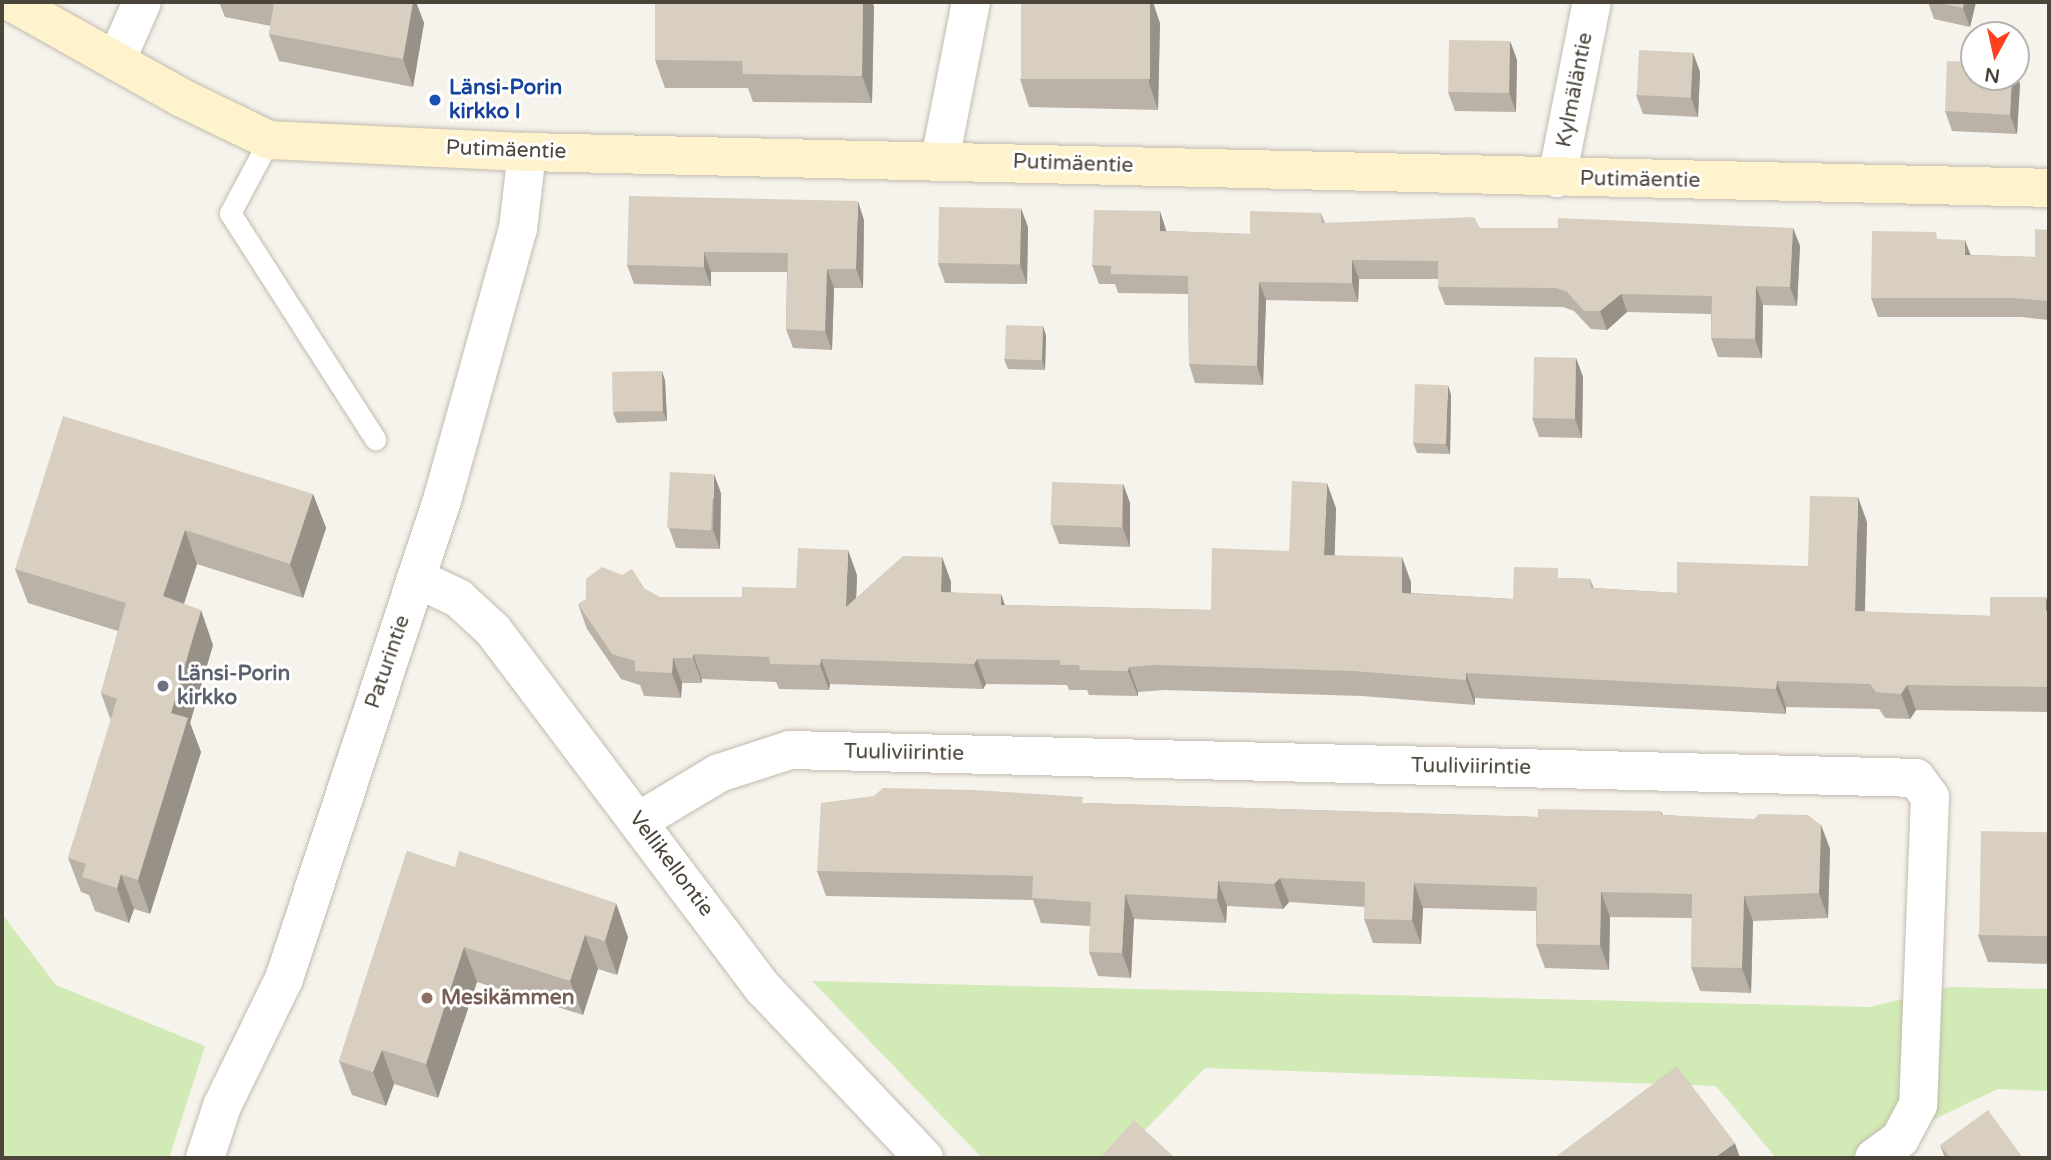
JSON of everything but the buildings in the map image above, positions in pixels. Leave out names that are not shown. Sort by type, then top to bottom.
[{"type":"main road","name":"Putimäentie","points":[[10,2],[116,61],[269,140],[527,152],[2049,188]]},
{"type":"street","points":[[116,61],[142,2]]},
{"type":"street","points":[[940,160],[971,2]]},
{"type":"street","name":"Kylmäläntie","points":[[1557,178],[1592,2]]},
{"type":"street","name":"Paturintie","points":[[205,1158],[222,1106],[284,979],[416,578],[518,229],[527,152]]},
{"type":"street","name":"Vellikellontie","points":[[416,578],[457,598],[493,630],[764,989],[924,1158]]},
{"type":"street","name":"Tuuliviirintie","points":[[639,821],[719,773],[790,750],[1916,778],[1930,797],[1918,1105],[1900,1139],[1874,1158]]},
{"type":"lane","points":[[269,140],[230,213],[375,439]]},
{"type":"green space","points":[[2,914],[56,985],[205,1046],[169,1158],[2,1158]]},
{"type":"green space","points":[[812,981],[1870,1007],[1951,987],[2049,989],[2049,1091],[1998,1089],[1852,1158],[1776,1158],[1716,1086],[1205,1068],[1118,1158],[982,1158]]},
{"type":"place","name":"Länsi-Porin kirkko I","points":[[435,100]]},
{"type":"place","name":"Länsi-Porin kirkko","points":[[163,686]]},
{"type":"place","name":"Mesikämmen","points":[[427,998]]}]
